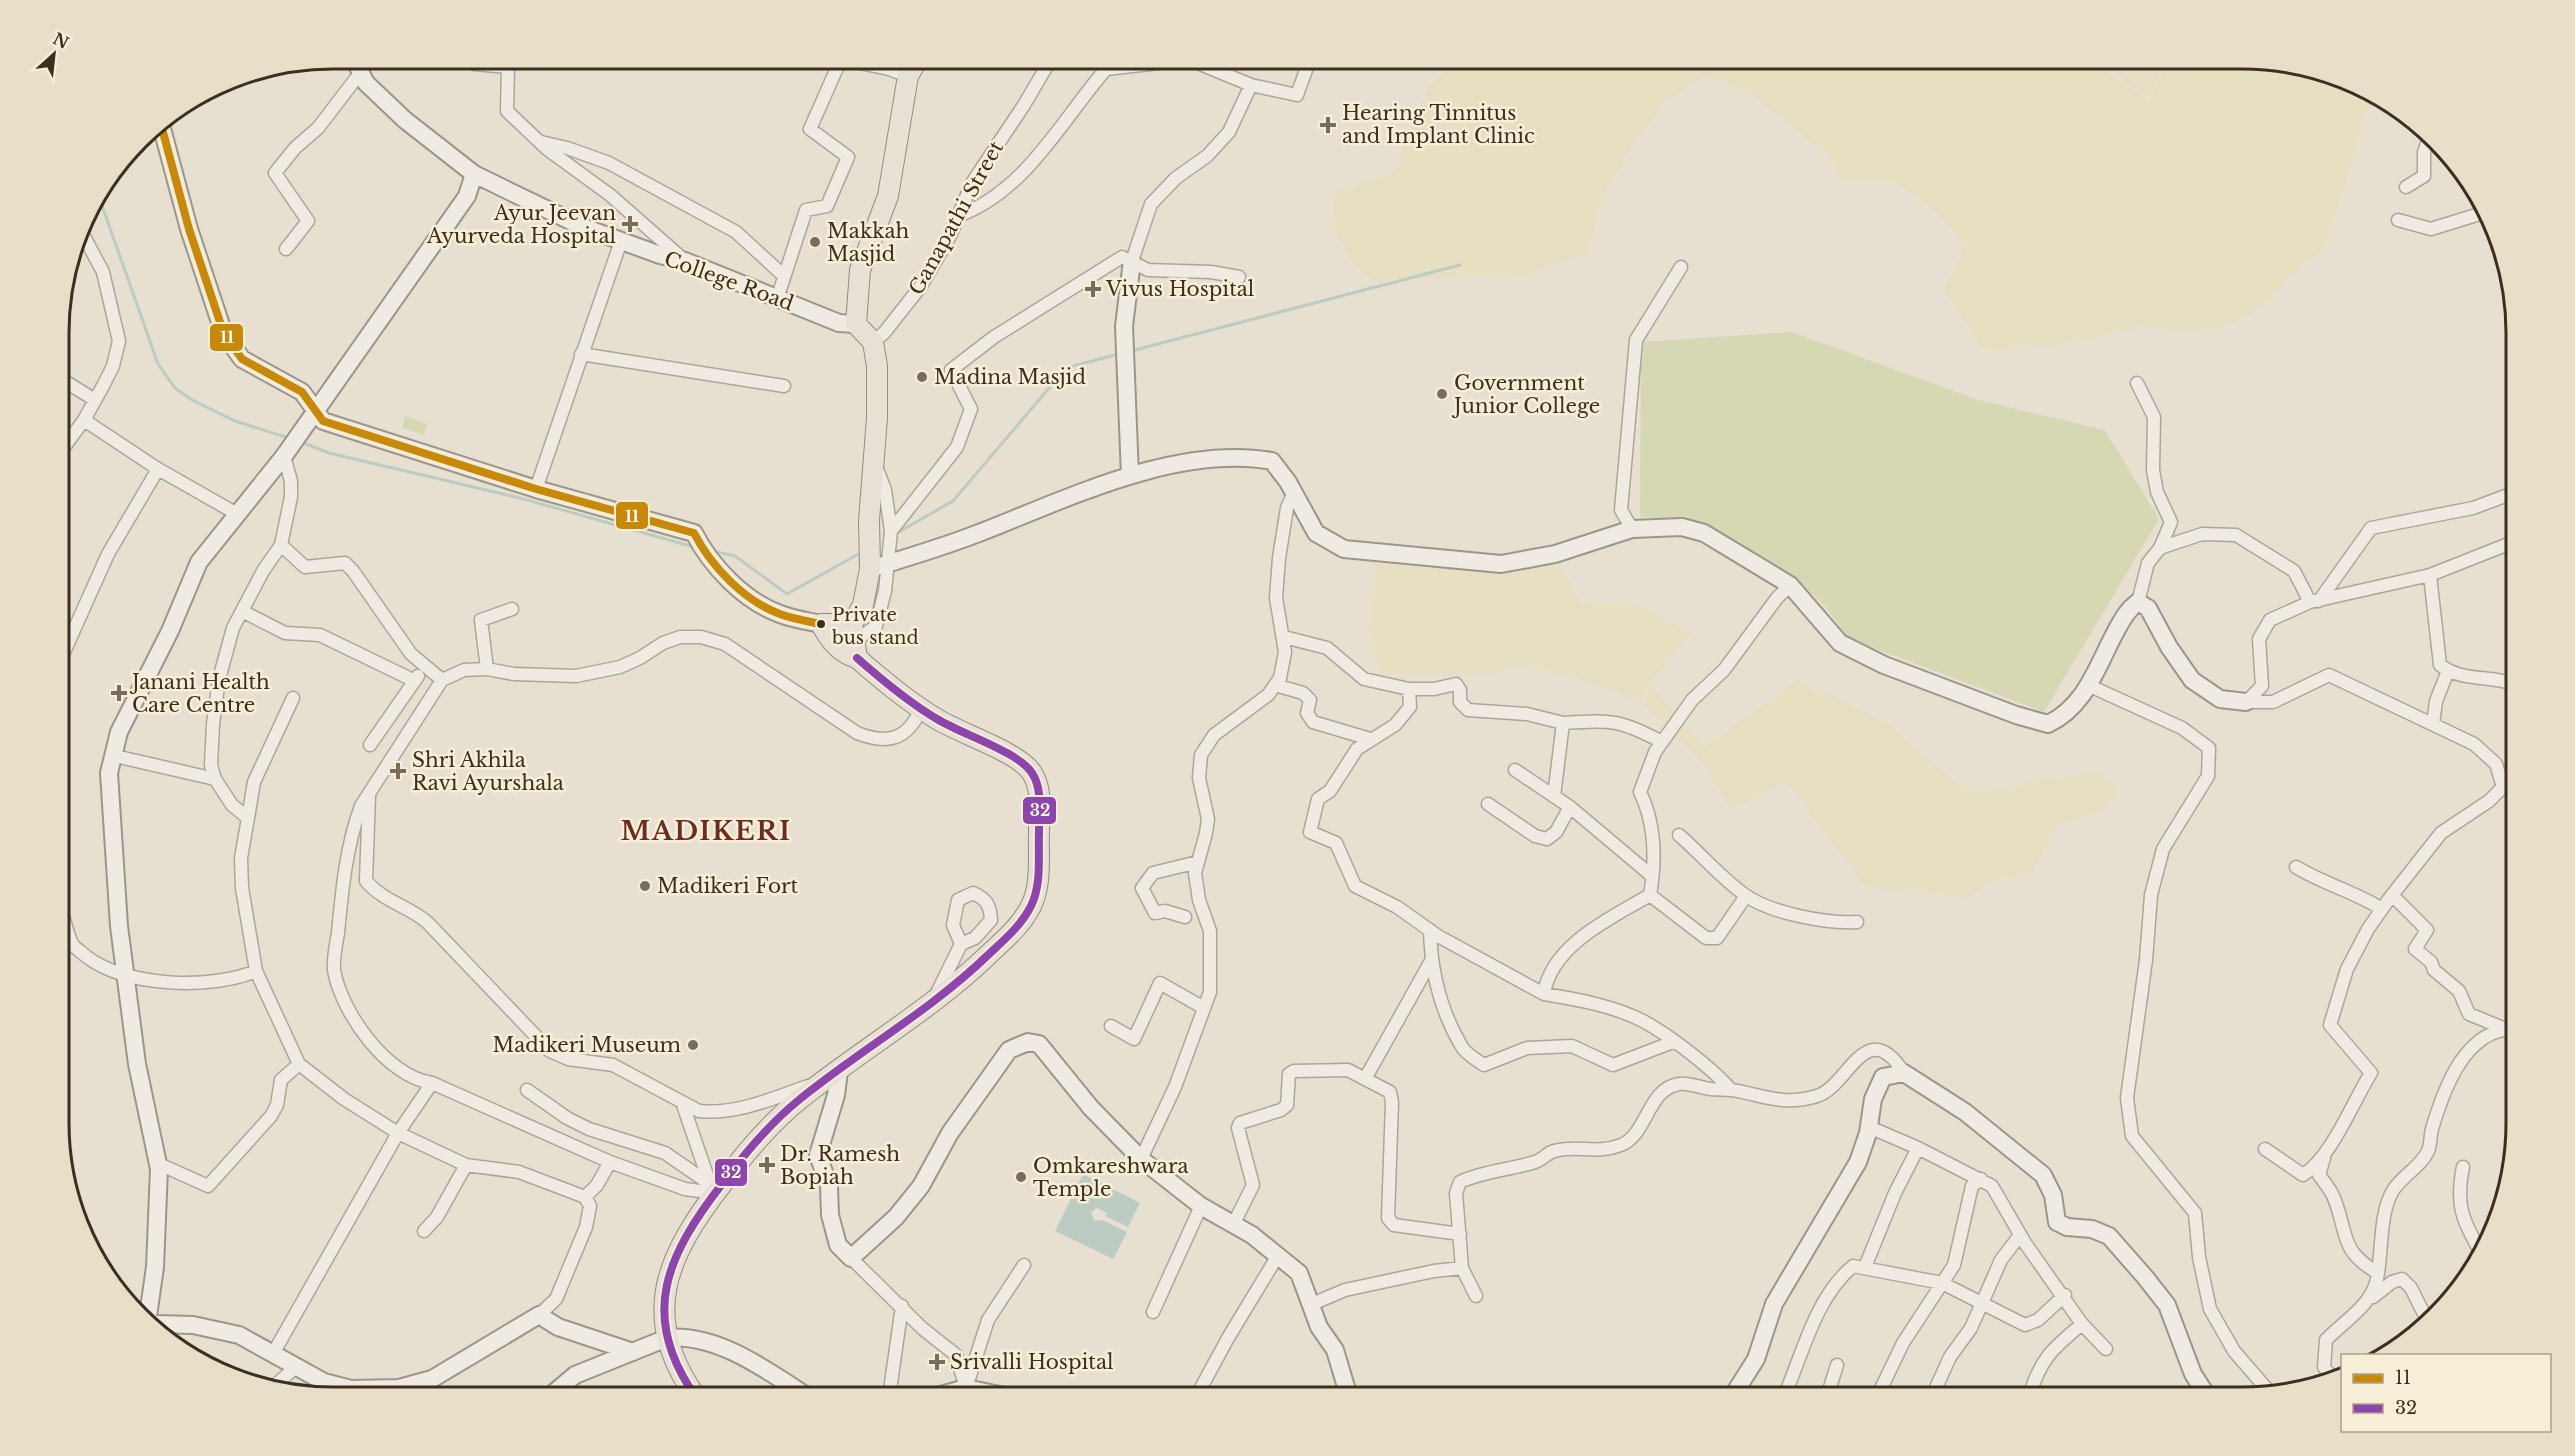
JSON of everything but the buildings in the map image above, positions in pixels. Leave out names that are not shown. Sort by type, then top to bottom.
[{"type":"main road","points":[[820,624],[834,645],[848,656],[854,642],[863,605],[879,567],[869,520],[874,460],[877,366],[873,342],[856,324],[860,270],[888,196],[908,76],[912,69]]},
{"type":"main road","points":[[690,1387],[675,1360],[667,1338],[664,1302],[669,1277],[685,1235],[712,1189],[779,1117],[933,1001],[1008,936],[1031,906],[1038,882],[1039,802],[1038,785],[1032,771],[1021,761],[954,729],[921,709],[854,642],[820,624]]},
{"type":"street","points":[[286,249],[308,221],[275,173],[295,148],[318,128],[355,69]]},
{"type":"street","name":"College Road","points":[[359,69],[366,83],[405,120],[474,174],[583,227],[660,255],[686,261],[839,323],[856,324]]},
{"type":"street","points":[[510,69],[507,111],[539,142],[610,195],[686,261]]},
{"type":"street","points":[[777,298],[806,210],[827,206],[848,157],[810,129],[837,69]]},
{"type":"street","points":[[889,69],[908,76]]},
{"type":"street","name":"Ganapathi Street","points":[[873,342],[884,333],[921,286],[950,236],[972,183],[1024,105],[1045,69]]},
{"type":"street","points":[[958,216],[979,208],[1009,184],[1038,156],[1106,69]]},
{"type":"street","points":[[1214,69],[1251,85],[1297,94],[1306,69]]},
{"type":"street","points":[[1130,476],[1124,326],[1132,261],[1151,204],[1176,178],[1208,156],[1229,132],[1251,85]]},
{"type":"street","points":[[163,131],[189,229],[224,334],[242,359],[267,375],[302,392],[317,408],[323,421],[536,489],[693,533],[716,568],[740,590],[778,614],[820,624]]},
{"type":"street","points":[[539,142],[567,148],[609,163],[642,180],[736,232],[784,276]]},
{"type":"street","points":[[2406,187],[2424,176],[2424,152],[2427,144]]},
{"type":"street","points":[[149,1312],[155,1267],[159,1164],[137,1064],[119,926],[109,772],[115,756],[119,732],[170,631],[199,562],[284,456],[467,196],[474,174]]},
{"type":"street","points":[[2398,220],[2431,229],[2478,214]]},
{"type":"street","points":[[69,440],[84,420],[113,366],[119,341],[103,272],[86,240]]},
{"type":"street","points":[[536,489],[621,241]]},
{"type":"street","points":[[879,567],[891,531],[957,447],[971,409],[951,370],[994,337],[1122,257],[1148,270],[1211,272],[1239,277]]},
{"type":"street","points":[[1632,529],[1621,510],[1636,340],[1681,267]]},
{"type":"street","points":[[581,354],[784,386]]},
{"type":"street","points":[[879,567],[979,533],[1023,514],[1130,476],[1208,458],[1246,456],[1272,461],[1294,492],[1316,533],[1344,549],[1501,564],[1555,554],[1632,529],[1682,527],[1704,533],[1790,585],[1840,643],[1884,665],[2016,715],[2048,724],[2062,717],[2090,686],[2129,608],[2138,602],[2148,563],[2160,548],[2171,522],[2157,492],[2155,481],[2154,417],[2137,383]]},
{"type":"street","points":[[69,385],[94,400]]},
{"type":"street","points":[[84,420],[158,469],[238,515]]},
{"type":"street","points":[[248,818],[232,805],[215,779],[211,765],[219,679],[233,628],[263,571],[281,545],[291,497],[291,481],[284,456]]},
{"type":"street","points":[[874,460],[885,490],[891,531]]},
{"type":"street","points":[[69,641],[108,554],[158,469]]},
{"type":"street","points":[[1141,1159],[1175,1087],[1210,992],[1210,931],[1199,900],[1195,873],[1208,819],[1199,778],[1201,755],[1214,735],[1268,695],[1281,678],[1284,637],[1276,598],[1279,558],[1287,508],[1294,492]]},
{"type":"street","points":[[2314,602],[2371,528],[2473,508],[2506,496]]},
{"type":"street","points":[[2160,548],[2202,534],[2236,535],[2294,571],[2314,602]]},
{"type":"street","points":[[281,545],[305,567],[345,563],[411,654],[442,680]]},
{"type":"street","points":[[2246,702],[2257,695],[2262,686],[2259,639],[2270,620],[2314,602],[2430,575],[2506,545]]},
{"type":"street","points":[[2430,575],[2440,665],[2464,678],[2506,681]]},
{"type":"street","points":[[1650,895],[1652,876],[1650,812],[1640,792],[1655,752],[1692,700],[1724,670],[1790,585]]},
{"type":"street","points":[[2138,602],[2148,608],[2169,647],[2192,680],[2220,699],[2273,702],[2329,675],[2474,744],[2496,764],[2503,787],[2489,801],[2466,814],[2441,833],[2382,909],[2347,969],[2330,1025],[2371,1074],[2326,1151],[2311,1170],[2303,1175],[2265,1149]]},
{"type":"street","points":[[488,669],[481,620],[512,609]]},
{"type":"street","points":[[242,611],[285,633],[320,635],[415,681]]},
{"type":"street","points":[[712,1189],[685,1189],[610,1162],[432,1083],[421,1082],[378,1051],[361,1029],[342,996],[334,968],[341,898],[353,827],[370,792],[442,680],[464,670],[488,669],[524,674],[576,676],[620,667],[640,658],[663,643],[680,637],[701,637],[724,644],[857,733],[879,741],[897,736],[914,724],[921,709]]},
{"type":"street","points":[[1284,637],[1327,648],[1364,679],[1409,689],[1434,689],[1456,684],[1460,702],[1468,710],[1527,714],[1563,723],[1611,720],[1631,726],[1662,742]]},
{"type":"street","points":[[370,745],[424,667]]},
{"type":"street","points":[[2433,724],[2436,701],[2448,671]]},
{"type":"street","points":[[1275,685],[1303,693],[1310,700],[1307,713],[1313,722],[1370,739]]},
{"type":"street","points":[[2090,686],[2182,728],[2209,748],[2208,776],[2163,849],[2151,895],[2146,960],[2127,1098],[2132,1136],[2195,1213],[2199,1257],[2210,1309],[2234,1351],[2264,1386]]},
{"type":"street","points":[[1409,689],[1410,707],[1395,725],[1356,749],[1329,791],[1318,799],[1310,832],[1336,843],[1355,886],[1397,907],[1430,930],[1544,994],[1596,1005],[1642,1021],[1721,1079],[1731,1090]]},
{"type":"street","points":[[293,698],[254,782],[241,858],[242,888],[256,971],[299,1064],[344,1099],[398,1133],[466,1165],[519,1172],[585,1197],[590,1206],[586,1227],[556,1299],[539,1315],[420,1387]]},
{"type":"street","points":[[1554,796],[1563,723]]},
{"type":"street","points":[[115,756],[215,779]]},
{"type":"street","points":[[1515,770],[1570,807],[1652,876]]},
{"type":"street","points":[[370,792],[366,881],[373,890],[415,911],[427,922],[513,1009],[550,1051],[568,1059],[613,1065],[636,1075],[683,1105],[699,1111],[727,1111],[833,1075],[836,1095],[818,1155],[829,1186],[830,1215],[838,1245],[923,1329],[956,1355],[966,1387]]},
{"type":"street","points":[[1488,804],[1535,836],[1547,839],[1556,832],[1570,807]]},
{"type":"street","points":[[1679,835],[1746,896],[1786,911],[1831,923],[1857,922]]},
{"type":"street","points":[[1185,917],[1165,911],[1155,913],[1142,888],[1153,873],[1198,862]]},
{"type":"street","points":[[2296,867],[2320,882],[2367,900],[2382,909]]},
{"type":"street","points":[[1544,994],[1546,976],[1575,943],[1610,917],[1650,895]]},
{"type":"street","points":[[1650,895],[1706,938],[1717,938],[1746,896]]},
{"type":"street","points":[[2392,895],[2427,930],[2415,949],[2431,962],[2434,970],[2459,991],[2469,1014],[2506,1028]]},
{"type":"street","points":[[1430,930],[1431,961],[1439,995],[1463,1049],[1484,1065],[1527,1048],[1572,1046],[1613,1065],[1673,1042]]},
{"type":"street","points":[[69,932],[74,946],[103,969],[127,976],[194,983],[237,979],[256,971]]},
{"type":"street","points":[[933,1001],[961,944]]},
{"type":"street","points":[[1365,1079],[1431,961]]},
{"type":"street","points":[[1111,1026],[1134,1039],[1160,983],[1204,1008]]},
{"type":"street","points":[[2366,1304],[2377,1284],[2391,1194],[2401,1178],[2428,1152],[2432,1130],[2445,1092],[2471,1046],[2484,1035],[2503,1028]]},
{"type":"street","points":[[851,1258],[896,1217],[921,1186],[950,1133],[1009,1050],[1028,1042],[1040,1044],[1091,1108],[1141,1159],[1201,1206],[1252,1235],[1299,1274],[1319,1327],[1335,1350],[1346,1387]]},
{"type":"street","points":[[1476,1296],[1462,1268],[1456,1193],[1460,1182],[1477,1174],[1537,1161],[1554,1151],[1572,1149],[1596,1152],[1624,1144],[1662,1091],[1680,1083],[1731,1090],[1788,1103],[1820,1095],[1854,1060],[1868,1051],[1884,1052],[1896,1060],[1904,1073],[1965,1112],[2043,1174],[2053,1195],[2057,1222],[2067,1227],[2092,1230],[2109,1236],[2167,1305],[2193,1374],[2201,1387]]},
{"type":"street","points":[[159,1164],[208,1186],[271,1116],[277,1105],[281,1080],[299,1064]]},
{"type":"street","points":[[1233,1225],[1253,1185],[1238,1128],[1240,1123],[1281,1110],[1287,1105],[1289,1074],[1293,1071],[1348,1070],[1390,1092],[1392,1102],[1388,1218],[1394,1225],[1460,1234]]},
{"type":"street","points":[[1738,1387],[1756,1359],[1774,1304],[1858,1162],[1869,1127],[1873,1099],[1883,1077],[1904,1073]]},
{"type":"street","points":[[274,1352],[398,1133],[432,1083]]},
{"type":"street","points":[[527,1090],[549,1108],[589,1129],[665,1153],[712,1189]]},
{"type":"street","points":[[683,1105],[712,1189]]},
{"type":"street","points":[[1869,1127],[1918,1148],[1992,1186],[2020,1234],[2065,1295],[2082,1324],[2106,1349]]},
{"type":"street","points":[[1865,1267],[1895,1193],[1918,1148]]},
{"type":"street","points":[[2326,1151],[2319,1174],[2333,1195],[2346,1243],[2359,1261],[2378,1273]]},
{"type":"street","points":[[585,1197],[597,1185],[610,1162]]},
{"type":"street","points":[[424,1231],[437,1217],[466,1165]]},
{"type":"street","points":[[2463,1167],[2458,1194],[2466,1225],[2476,1245]]},
{"type":"street","points":[[1882,1387],[1903,1343],[1954,1265],[1972,1186],[1981,1179]]},
{"type":"street","points":[[1153,1312],[1201,1206]]},
{"type":"street","points":[[1936,1387],[1950,1357],[1971,1328],[2001,1260],[2020,1234]]},
{"type":"street","points":[[1201,1387],[1277,1257]]},
{"type":"street","points":[[966,1387],[988,1320],[1024,1265]]},
{"type":"street","points":[[1788,1387],[1801,1348],[1842,1275],[1853,1266],[1942,1283],[2025,1325],[2038,1320],[2065,1295]]},
{"type":"street","points":[[1312,1304],[1345,1290],[1434,1271],[1462,1268]]},
{"type":"street","points":[[2328,1373],[2324,1367],[2326,1340],[2392,1282],[2402,1279],[2411,1288],[2424,1314]]},
{"type":"street","points":[[890,1387],[902,1306]]},
{"type":"street","points":[[539,1315],[558,1327],[633,1352]]},
{"type":"street","points":[[162,1324],[193,1325],[239,1335],[274,1352],[324,1382],[343,1387]]},
{"type":"street","points":[[2032,1387],[2050,1350],[2082,1324]]},
{"type":"street","points":[[561,1387],[575,1375],[667,1338],[694,1339],[715,1345],[791,1387]]},
{"type":"street","points":[[1830,1387],[1837,1365]]},
{"type":"street","points":[[280,1382],[297,1366]]},
{"type":"street","points":[[403,1387],[432,1379]]},
{"type":"shaded area","points":[[1448,69],[2103,69],[2148,102],[2166,69],[2242,69],[2277,71],[2311,78],[2343,89],[2371,102],[2326,246],[2302,265],[2260,309],[2212,332],[2141,327],[2057,345],[1984,351],[1944,289],[1965,245],[1938,213],[1898,183],[1841,183],[1829,156],[1750,93],[1704,76],[1665,101],[1631,148],[1605,192],[1588,253],[1527,275],[1375,280],[1356,267],[1332,228],[1334,192],[1396,172],[1406,136],[1428,88]]},
{"type":"shaded area","points":[[2111,69],[2162,69],[2148,98]]},
{"type":"shaded area","points":[[1559,562],[1580,602],[1639,605],[1692,634],[1648,684],[1639,702],[1574,677],[1523,665],[1494,673],[1380,674],[1368,632],[1375,564],[1503,573]]},
{"type":"shaded area","points":[[1798,680],[1812,690],[1833,695],[1892,727],[1941,771],[1965,788],[2008,789],[2041,779],[2101,773],[2119,792],[2102,810],[2057,825],[2030,876],[1993,880],[1968,898],[1866,887],[1787,782],[1731,809],[1697,756],[1643,704],[1651,686],[1705,747]]},
{"type":"shaded area","points":[[1083,1174],[1140,1203],[1128,1227],[1105,1216],[1107,1213],[1097,1208],[1091,1212],[1094,1221],[1103,1220],[1127,1232],[1113,1259],[1055,1231]]},
{"type":"green space","points":[[1792,332],[1978,400],[2105,430],[2159,519],[2044,712],[1848,638],[1826,607],[1800,583],[1685,519],[1640,517],[1641,342]]},
{"type":"green space","points":[[405,416],[427,424],[424,435],[402,428]]},
{"type":"waterway","points":[[102,205],[158,364],[175,388],[192,400],[235,421],[289,438]]},
{"type":"waterway","points":[[1131,351],[1460,265]]},
{"type":"waterway","points":[[897,533],[953,501],[1066,368],[1118,354]]},
{"type":"waterway","points":[[301,442],[329,453],[520,498],[694,547]]},
{"type":"waterway","points":[[712,551],[735,556],[787,594],[862,552]]},
{"type":"transit line","name":"11","points":[[163,131],[189,229],[224,334],[242,359],[302,392],[323,421],[536,489],[694,533],[719,570],[741,591],[767,608],[785,616],[821,624]]},
{"type":"transit line","name":"32","points":[[690,1387],[678,1368],[668,1340],[664,1313],[667,1287],[674,1261],[703,1210],[768,1128],[789,1108],[920,1012],[966,975],[1017,926],[1031,906],[1037,889],[1040,802],[1038,787],[1032,773],[1025,765],[1003,751],[947,725],[926,712],[857,658]]},
{"type":"place","name":"Hearing Tinnitus and Implant Clinic","points":[[1328,125]]},
{"type":"place","name":"Ayur Jeevan Ayurveda Hospital","points":[[630,224]]},
{"type":"place","name":"Makkah Masjid","points":[[815,242]]},
{"type":"place","name":"Vivus Hospital","points":[[1093,289]]},
{"type":"place","name":"Madina Masjid","points":[[922,377]]},
{"type":"place","name":"Government Junior College","points":[[1442,394]]},
{"type":"place","name":"Private bus stand","points":[[821,624]]},
{"type":"place","name":"Janani Health Care Centre","points":[[119,693]]},
{"type":"place","name":"Shri Akhila Ravi Ayurshala","points":[[398,771]]},
{"type":"place","name":"Madikeri Fort","points":[[645,886]]},
{"type":"place","name":"Madikeri Museum","points":[[693,1045]]},
{"type":"place","name":"Dr. Ramesh Bopiah","points":[[767,1165]]},
{"type":"place","name":"Omkareshwara Temple","points":[[1021,1177]]},
{"type":"place","name":"Srivalli Hospital","points":[[937,1362]]},
{"type":"district","name":"MADIKERI","points":[[706,831]]}]
